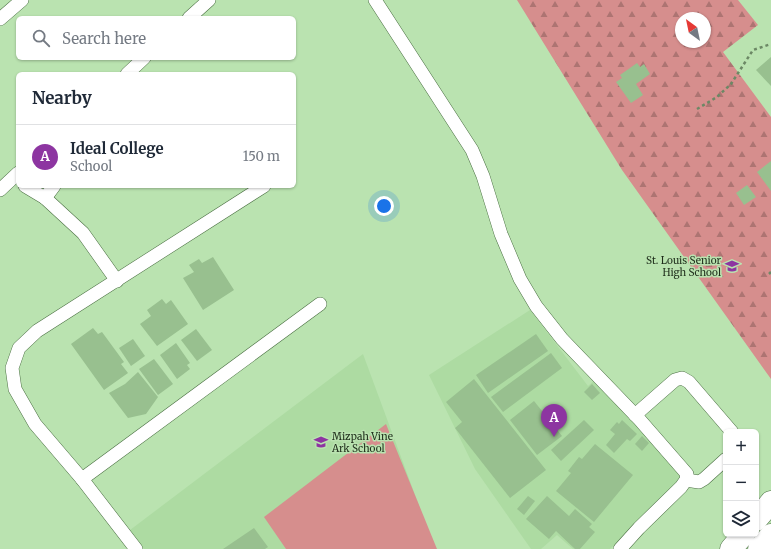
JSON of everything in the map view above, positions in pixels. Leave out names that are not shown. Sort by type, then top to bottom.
[{"type":"highway","points":[[759,516],[771,502]]},
{"type":"highway","points":[[759,549],[771,535]]},
{"type":"highway","points":[[731,549],[741,537]]},
{"type":"street","points":[[0,19],[22,0]]},
{"type":"street","points":[[191,16],[209,0]]},
{"type":"street","points":[[374,0],[472,150],[483,176],[501,234],[520,279],[536,306],[562,339],[635,415],[687,474],[686,480],[681,487],[620,549]]},
{"type":"street","points":[[129,72],[142,60]]},
{"type":"street","points":[[0,190],[16,178]]},
{"type":"street","points":[[28,188],[45,198],[83,233],[117,281]]},
{"type":"street","points":[[45,198],[52,188]]},
{"type":"street","points":[[136,549],[82,479],[35,424],[15,388],[12,368],[19,348],[37,331],[261,188]]},
{"type":"street","points":[[82,479],[320,304]]},
{"type":"street","points":[[635,415],[675,380],[682,378],[689,382],[729,429]]},
{"type":"street","points":[[686,480],[699,482],[723,462]]},
{"type":"path","points":[[697,109],[717,97],[731,84],[753,50],[771,44]]},
{"type":"shaded area","points":[[530,310],[588,386],[595,380],[684,476],[610,549],[573,549],[557,535],[541,549],[531,549],[475,469],[429,375]]},
{"type":"shaded area","name":"Mizpah Vine Ark School","points":[[363,354],[435,549],[144,549],[130,530]]},
{"type":"green space","name":"St. Louis Senior High School","points":[[517,0],[738,0],[758,25],[723,52],[771,117],[771,379],[622,170]]},
{"type":"green space","points":[[386,424],[437,549],[286,549],[264,517]]},
{"type":"building","points":[[771,57],[771,86],[756,70]]},
{"type":"building","points":[[637,63],[640,67],[644,64],[650,74],[636,84],[643,95],[631,103],[616,82],[622,78],[620,75]]},
{"type":"building","points":[[771,161],[771,191],[757,172]]},
{"type":"building","points":[[747,185],[756,197],[744,205],[736,193]]},
{"type":"building","points":[[213,257],[234,290],[203,310],[183,278],[194,272],[189,265],[199,259],[202,263]]},
{"type":"building","points":[[162,299],[166,304],[171,300],[188,324],[157,346],[140,324],[151,316],[147,310]]},
{"type":"building","points":[[93,328],[98,334],[102,332],[124,362],[121,364],[128,373],[104,390],[71,344]]},
{"type":"building","points":[[196,329],[212,350],[197,361],[181,340]]},
{"type":"building","points":[[536,334],[548,351],[488,393],[476,375]]},
{"type":"building","points":[[133,339],[145,356],[131,366],[119,348]]},
{"type":"building","points":[[176,343],[190,363],[187,365],[190,369],[177,379],[160,355]]},
{"type":"building","points":[[551,353],[562,368],[503,412],[491,397]]},
{"type":"building","points":[[154,359],[173,384],[158,395],[139,369]]},
{"type":"building","points":[[138,372],[158,397],[146,414],[128,418],[109,393],[125,384]]},
{"type":"building","points":[[474,379],[546,470],[510,498],[455,428],[462,422],[446,402]]},
{"type":"building","points":[[592,384],[600,393],[592,400],[584,392]]},
{"type":"building","points":[[534,401],[562,436],[537,455],[510,420]]},
{"type":"building","points":[[584,420],[594,430],[561,461],[551,450]]},
{"type":"building","points":[[622,420],[637,434],[630,441],[627,439],[614,453],[606,445],[615,434],[610,430],[617,422],[619,424]]},
{"type":"building","points":[[642,436],[649,443],[642,451],[635,444]]},
{"type":"building","points":[[595,444],[633,475],[594,522],[556,491],[571,473],[568,471],[579,457],[582,459]]},
{"type":"building","points":[[528,496],[535,501],[524,515],[517,509]]},
{"type":"building","points":[[547,496],[569,516],[575,509],[592,524],[589,527],[595,532],[580,549],[575,549],[556,531],[549,539],[526,519]]},
{"type":"building","points":[[254,528],[268,547],[265,549],[223,549]]},
{"type":"place","name":"St. Louis Senior High School","points":[[732,266]]},
{"type":"place","name":"Ideal College","points":[[554,437]]},
{"type":"place","name":"Mizpah Vine Ark School","points":[[321,442]]}]
